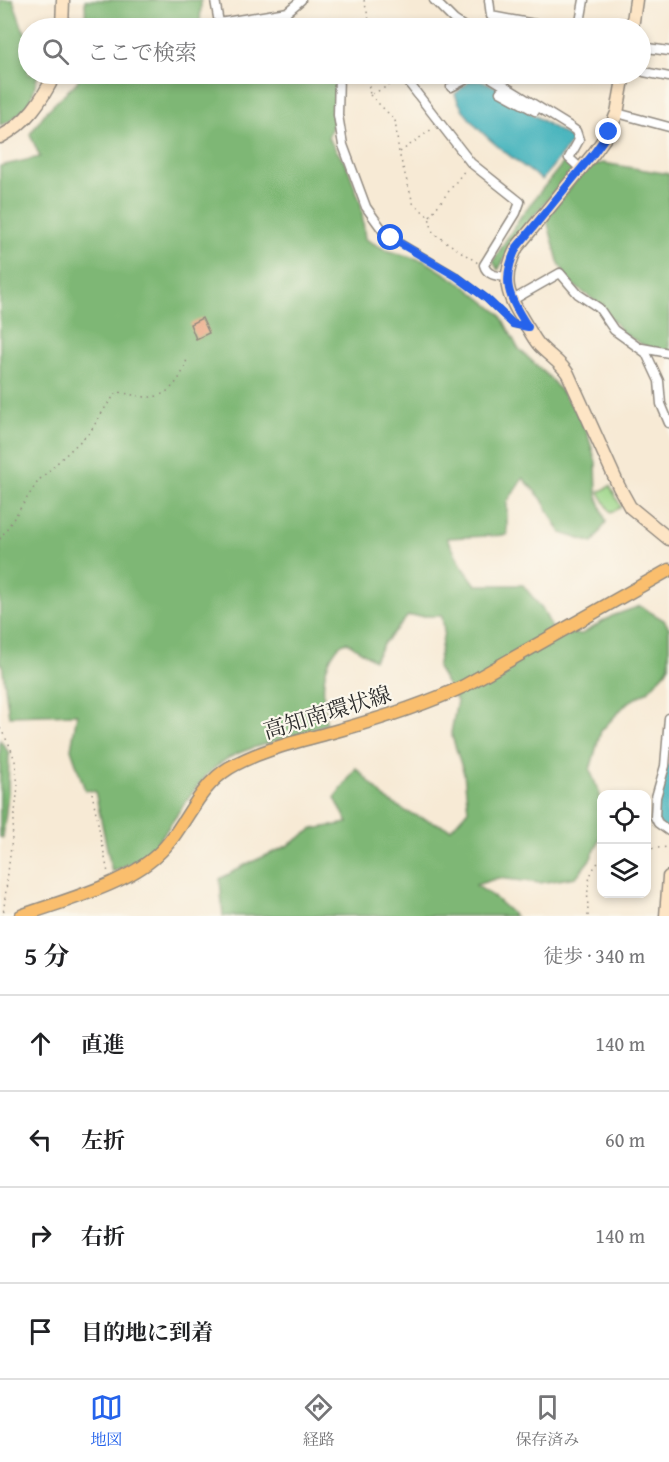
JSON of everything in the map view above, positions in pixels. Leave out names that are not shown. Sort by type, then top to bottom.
[{"type":"main road","name":"高知南環状線","points":[[21,916],[134,872],[157,856],[172,839],[207,789],[226,770],[248,758],[432,701],[464,686],[669,570]]},
{"type":"street","points":[[62,18],[63,0]]},
{"type":"street","points":[[214,0],[218,18]]},
{"type":"street","points":[[250,18],[287,12],[301,0]]},
{"type":"street","points":[[489,0],[491,16],[502,18]]},
{"type":"street","points":[[581,18],[584,0]]},
{"type":"street","points":[[633,18],[636,0]]},
{"type":"street","points":[[440,2],[456,18]]},
{"type":"street","points":[[651,49],[669,51]]},
{"type":"street","points":[[651,73],[669,76]]},
{"type":"street","points":[[0,137],[12,131],[31,114],[50,84]]},
{"type":"street","points":[[339,84],[338,115],[343,145],[366,207],[384,232]]},
{"type":"street","points":[[410,84],[471,163],[520,202],[516,213],[484,265],[495,276],[507,277]]},
{"type":"street","points":[[451,87],[457,84]]},
{"type":"street","points":[[501,84],[576,130],[579,140],[569,158],[581,169]]},
{"type":"street","points":[[622,84],[617,113],[609,132],[517,247],[509,262],[507,277],[511,301],[542,349],[563,366],[568,374],[619,488],[630,507],[669,540]]},
{"type":"street","points":[[500,92],[567,128],[569,126]]},
{"type":"street","points":[[617,113],[669,127]]},
{"type":"street","points":[[511,301],[560,273],[578,294],[599,308],[615,330],[646,353],[659,381],[661,404],[669,423]]},
{"type":"street","points":[[641,348],[669,353]]},
{"type":"street","points":[[669,717],[664,766],[656,797],[655,817],[658,823],[669,831]]},
{"type":"street","points":[[666,916],[669,877]]},
{"type":"lane","points":[[384,232],[464,281],[513,324],[528,327]]},
{"type":"path","points":[[364,0],[368,18]]},
{"type":"path","points":[[368,84],[370,95],[395,120],[399,153],[413,203],[429,217],[433,233],[485,268]]},
{"type":"path","points":[[370,95],[390,84]]},
{"type":"path","points":[[399,153],[440,124]]},
{"type":"path","points":[[429,217],[471,163]]},
{"type":"path","points":[[0,540],[39,480],[90,432],[117,392],[159,397],[171,390],[184,370],[187,359]]},
{"type":"path","points":[[0,728],[15,761],[18,786],[3,916]]},
{"type":"path","points":[[92,793],[111,882]]},
{"type":"path","points":[[651,849],[669,847]]},
{"type":"path","points":[[588,916],[588,879],[591,870],[597,864]]},
{"type":"green space","points":[[0,0],[13,0],[19,18],[18,84],[35,84],[30,104],[9,122],[0,125]]},
{"type":"green space","points":[[85,0],[201,0],[200,18],[86,18]]},
{"type":"green space","points":[[75,84],[336,84],[335,118],[328,138],[347,166],[361,204],[365,239],[386,250],[425,261],[465,286],[500,314],[518,348],[549,377],[574,407],[587,432],[596,462],[597,495],[606,522],[593,543],[561,533],[541,498],[523,478],[507,502],[507,535],[447,538],[462,566],[476,585],[523,585],[543,610],[554,632],[582,634],[612,616],[640,606],[664,620],[669,628],[669,665],[666,671],[648,691],[627,703],[601,731],[590,770],[598,790],[597,845],[591,858],[576,877],[540,883],[498,878],[476,885],[515,916],[223,916],[220,879],[287,846],[313,829],[348,823],[335,798],[356,768],[386,799],[407,812],[451,829],[468,810],[464,774],[451,733],[457,701],[437,668],[444,632],[442,616],[408,616],[384,643],[374,660],[347,642],[340,645],[329,662],[324,679],[326,724],[248,749],[218,765],[192,793],[151,850],[112,872],[95,791],[85,790],[71,749],[77,714],[9,716],[2,664],[0,664],[0,166],[40,157],[30,134],[46,112]]},
{"type":"green space","points":[[563,163],[574,169],[523,228],[498,270],[493,261],[521,216]]},
{"type":"green space","points":[[603,163],[669,174],[669,353],[650,349],[624,334],[598,303],[569,282],[558,261],[547,220],[553,209],[587,167]]},
{"type":"green space","points":[[610,486],[621,507],[611,513],[599,492]]},
{"type":"green space","points":[[0,740],[9,753],[3,838],[0,837]]},
{"type":"water","points":[[467,84],[489,84],[498,88],[497,92],[573,140],[542,180],[480,131],[461,107],[455,94]]},
{"type":"building","points":[[202,318],[209,333],[196,339],[190,324]]},
{"type":"waterway","points":[[669,771],[660,811],[663,819],[669,823]]},
{"type":"route","points":[[391,238],[456,276],[486,298],[513,324],[528,327],[511,301],[507,277],[509,262],[517,247],[609,132]]}]
